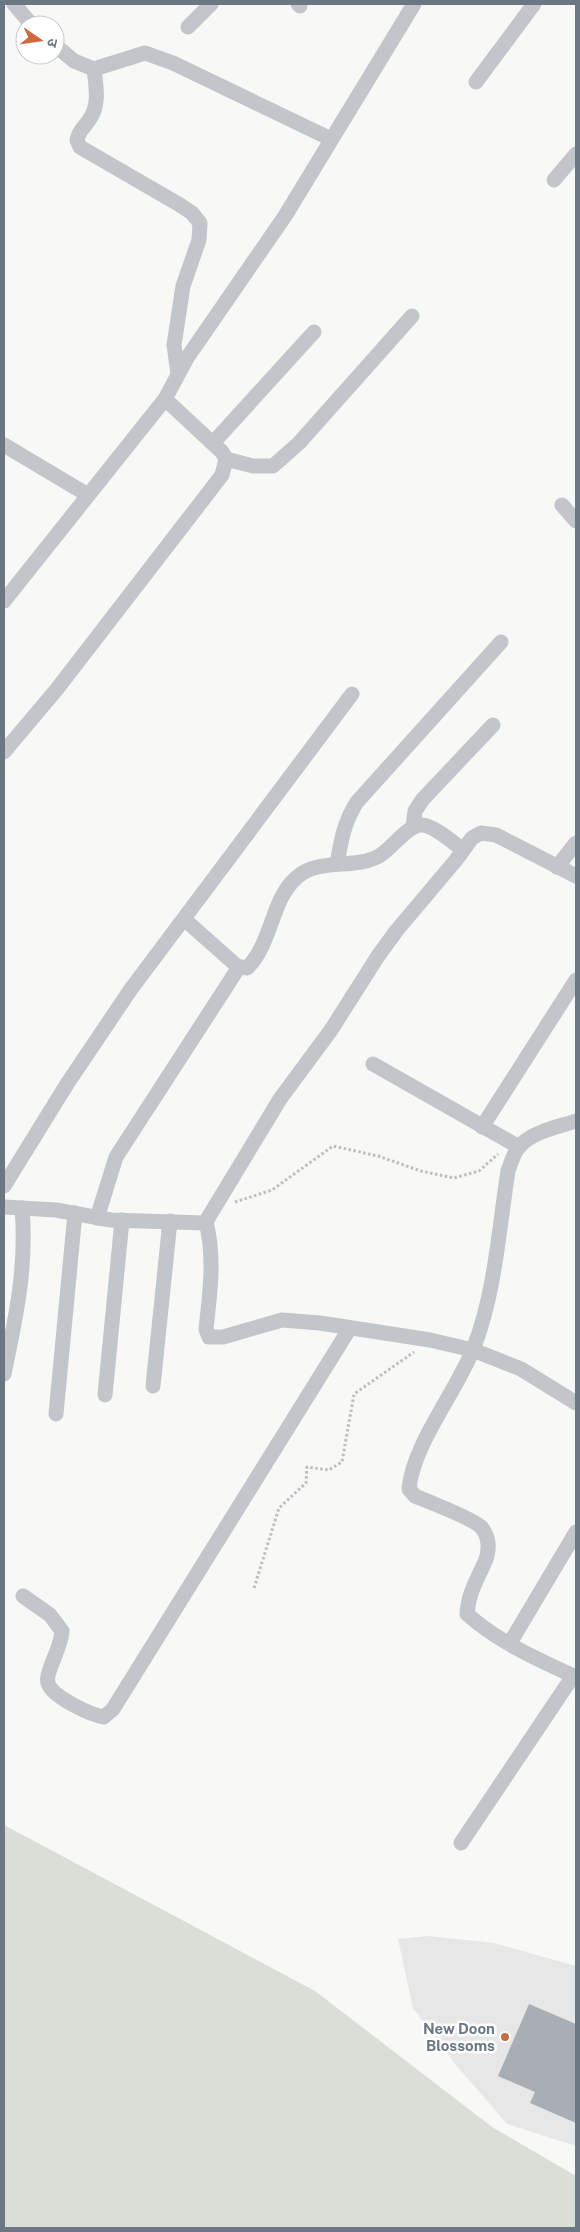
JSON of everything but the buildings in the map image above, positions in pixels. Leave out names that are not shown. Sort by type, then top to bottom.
[{"type":"street","points":[[14,4],[23,15]]},
{"type":"street","points":[[188,27],[211,4]]},
{"type":"street","points":[[4,601],[165,399],[187,358],[285,216],[414,4]]},
{"type":"street","points":[[476,82],[534,4]]},
{"type":"street","points":[[65,53],[74,61],[94,69],[145,53],[173,63],[331,140]]},
{"type":"street","points":[[94,69],[95,112],[79,130],[76,140],[80,147],[180,205],[192,213],[200,223],[199,240],[183,286],[174,345],[178,374]]},
{"type":"street","points":[[554,180],[576,154]]},
{"type":"street","points":[[226,459],[253,466],[273,466],[299,443],[412,316]]},
{"type":"street","points":[[213,444],[314,332]]},
{"type":"street","points":[[4,752],[57,689],[178,530],[215,486],[225,468],[226,459],[222,452],[165,399]]},
{"type":"street","points":[[4,446],[88,495]]},
{"type":"street","points":[[562,505],[576,521]]},
{"type":"street","points":[[337,864],[344,826],[347,817],[357,802],[501,642]]},
{"type":"street","points":[[4,1186],[73,1076],[131,989],[352,694]]},
{"type":"street","points":[[413,827],[415,812],[423,799],[493,725]]},
{"type":"street","points":[[184,919],[239,967],[248,968],[255,960],[279,904],[295,879],[307,871],[337,864],[363,861],[379,856],[413,827],[422,824],[463,850]]},
{"type":"street","points":[[576,876],[496,835],[481,833],[472,838],[396,930],[331,1030],[280,1099],[206,1222],[211,1241],[206,1329],[209,1337],[223,1337],[282,1320],[430,1340],[473,1350],[521,1369],[576,1403]]},
{"type":"street","points":[[557,867],[576,843]]},
{"type":"street","points":[[97,1218],[106,1184],[116,1157],[239,967]]},
{"type":"street","points":[[482,1127],[576,980]]},
{"type":"street","points":[[373,1064],[519,1147]]},
{"type":"street","points":[[461,1843],[575,1677],[537,1659],[481,1627],[467,1614],[467,1600],[486,1560],[489,1548],[487,1537],[480,1526],[415,1496],[409,1489],[417,1458],[473,1350],[481,1329],[508,1171],[519,1147],[532,1137],[576,1121]]},
{"type":"street","points":[[4,1207],[56,1210],[97,1218],[122,1220],[206,1222]]},
{"type":"street","points":[[4,1374],[20,1299],[25,1238],[22,1208]]},
{"type":"street","points":[[56,1414],[75,1213]]},
{"type":"street","points":[[105,1395],[122,1220]]},
{"type":"street","points":[[154,1386],[170,1221]]},
{"type":"street","points":[[23,1596],[50,1615],[59,1624],[62,1631],[62,1639],[48,1673],[48,1683],[53,1690],[68,1701],[94,1716],[104,1718],[113,1709],[350,1328]]},
{"type":"street","points":[[510,1643],[576,1532]]},
{"type":"path","points":[[230,1206],[237,1201],[272,1190],[333,1146],[378,1156],[421,1171],[454,1178],[480,1171],[502,1150],[519,1147]]},
{"type":"path","points":[[254,1588],[279,1508],[306,1483],[306,1467],[328,1470],[342,1462],[354,1394],[430,1340]]},
{"type":"shaded area","points":[[4,1825],[315,1991],[492,2127],[576,2176],[576,2228],[4,2228]]},
{"type":"shaded area","name":"New Doon Blossoms","points":[[428,1936],[494,1943],[576,1966],[576,2146],[507,2124],[456,2065],[413,2008],[398,1939]]},
{"type":"place","name":"New Doon Blossoms","points":[[505,2037]]}]
